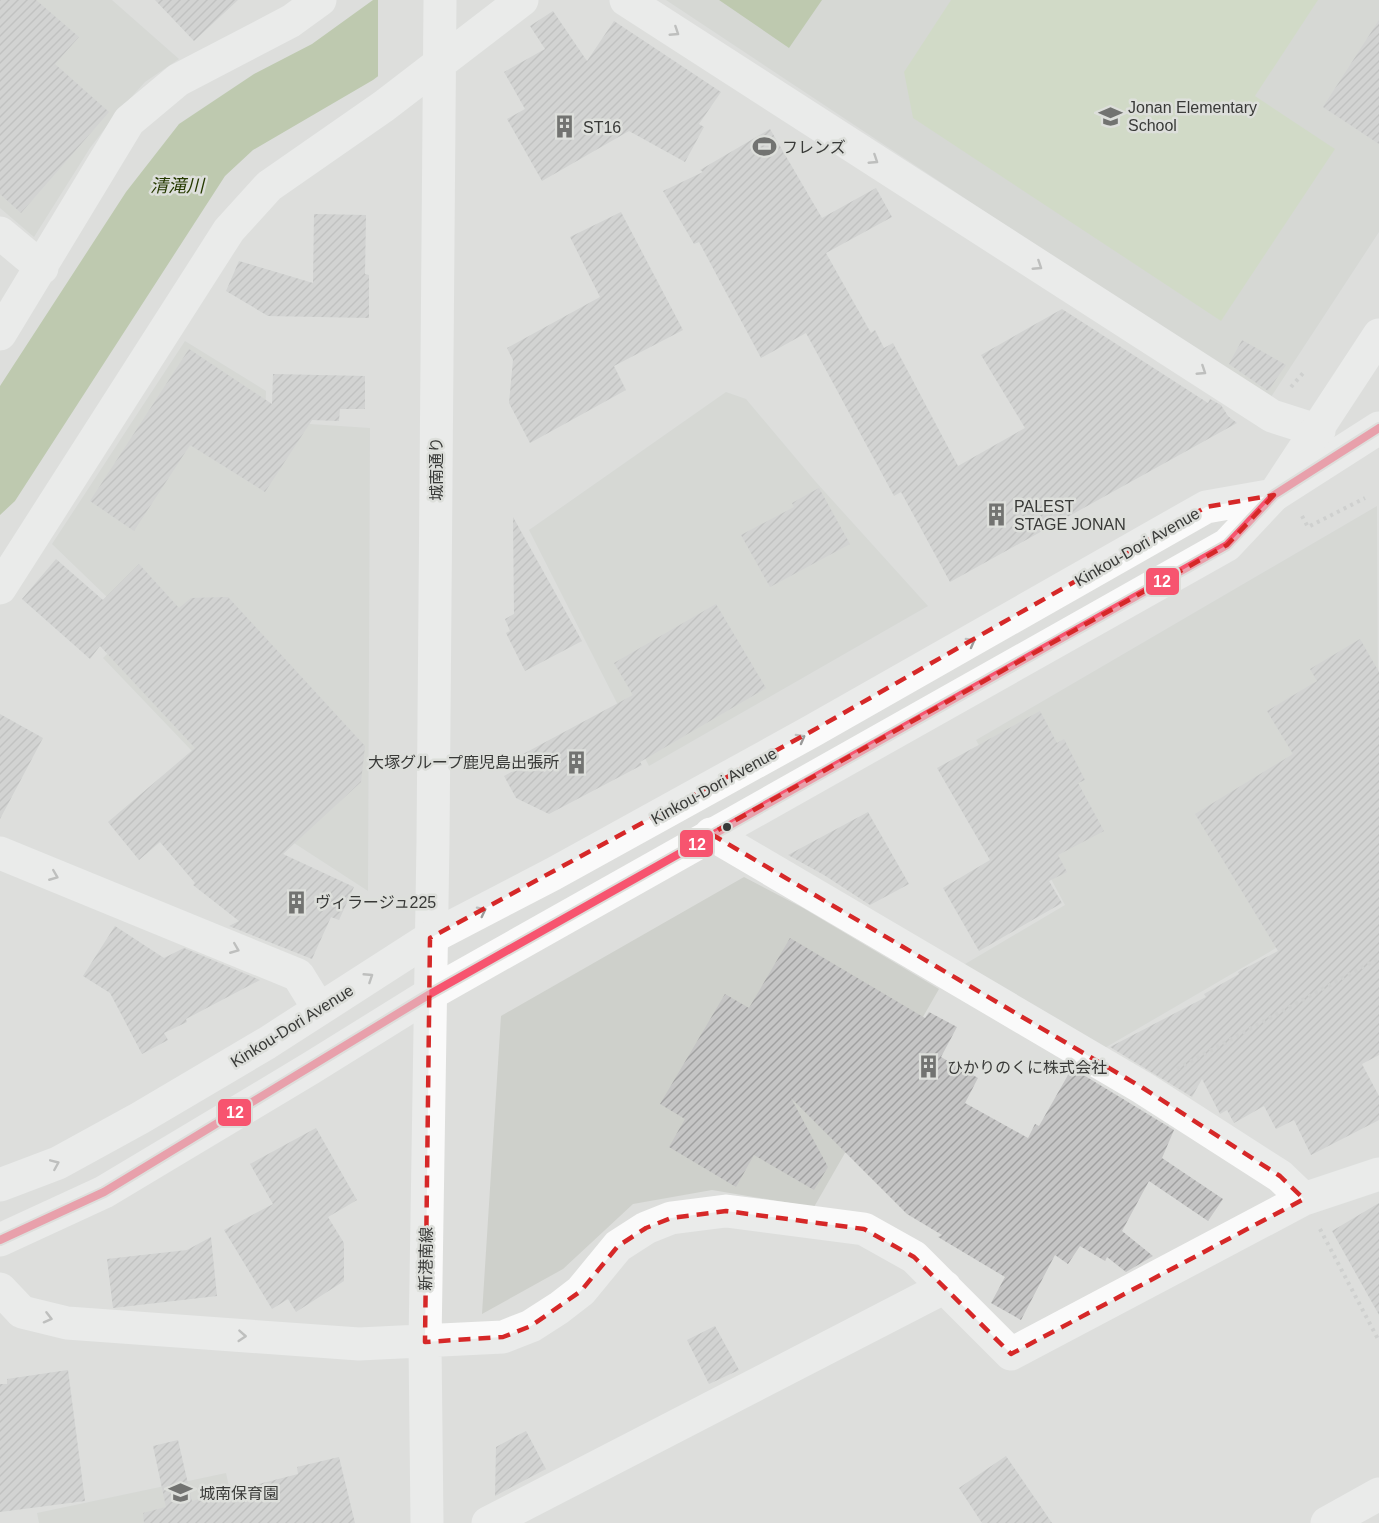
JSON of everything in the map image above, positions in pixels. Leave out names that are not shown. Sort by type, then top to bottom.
[{"type":"main road","points":[[0,334],[129,121],[178,80],[291,21],[320,0]]},
{"type":"main road","name":"城南通り","points":[[429,994],[433,841],[440,0]]},
{"type":"main road","points":[[0,588],[229,230],[269,186],[367,119],[439,56],[522,0]]},
{"type":"main road","points":[[626,0],[1272,416],[1319,431]]},
{"type":"main road","points":[[0,233],[42,268]]},
{"type":"main road","points":[[0,1240],[104,1191],[311,1068],[429,994],[1227,545],[1274,495],[1319,431],[1379,335]]},
{"type":"main road","points":[[1274,495],[1379,428]]},
{"type":"main road","name":"Kinkou-Dori Avenue","points":[[0,1185],[58,1163],[140,1118],[430,938],[553,874],[812,731],[1206,507],[1274,495]]},
{"type":"main road","points":[[711,834],[1143,1088],[1281,1176],[1304,1199]]},
{"type":"main road","points":[[0,853],[298,975],[320,1008]]},
{"type":"main road","name":"新港南線","points":[[428,1523],[425,1342],[429,994]]},
{"type":"main road","points":[[0,1289],[22,1312],[67,1323],[358,1344],[503,1337],[531,1326],[581,1291],[618,1246],[646,1228],[671,1218],[726,1211],[864,1229],[914,1257],[1011,1354],[1304,1199],[1379,1174]]},
{"type":"main road","points":[[488,1523],[945,1287]]},
{"type":"main road","points":[[1327,1523],[1379,1494]]},
{"type":"path","points":[[1308,527],[1365,498]]},
{"type":"path","points":[[1143,1088],[1379,958]]},
{"type":"path","points":[[1304,1199],[1379,1341]]},
{"type":"highlighted area","points":[[1274,495],[1227,545],[711,834],[1143,1088],[1280,1176],[1304,1199],[1011,1354],[914,1257],[864,1229],[726,1211],[671,1218],[646,1228],[618,1246],[581,1291],[531,1326],[503,1337],[425,1342],[430,938],[812,731],[1206,507]]},
{"type":"shaded area","points":[[0,0],[112,0],[179,59],[145,82],[117,113],[90,148],[34,237],[0,208]]},
{"type":"shaded area","name":"Jonan Elementary School","points":[[666,0],[1379,0],[1379,232],[1269,400]]},
{"type":"shaded area","points":[[951,0],[1318,0],[1255,96],[1335,149],[1221,321],[913,118],[904,72]]},
{"type":"shaded area","points":[[185,341],[266,391],[265,421],[370,428],[368,891],[257,819],[103,658],[136,625],[52,544]]},
{"type":"shaded area","points":[[726,392],[746,399],[815,481],[928,606],[649,766],[529,530]]},
{"type":"shaded area","points":[[1377,506],[1379,888],[1103,1049],[960,967],[1065,905],[976,740]]},
{"type":"shaded area","points":[[744,877],[803,908],[939,989],[814,1207],[712,1190],[633,1204],[563,1269],[482,1314],[501,1016]]},
{"type":"shaded area","name":"城南保育園","points":[[226,1473],[237,1523],[39,1523],[37,1513]]},
{"type":"water","name":"清滝川","points":[[373,0],[479,0],[373,80],[253,150],[225,176],[15,501],[0,515],[0,386],[126,192],[179,124],[254,74],[312,44]]},
{"type":"water","points":[[719,0],[822,0],[789,48]]},
{"type":"pier","points":[[378,0],[482,0],[378,80]]},
{"type":"building","points":[[0,0],[36,0],[79,37],[55,64],[109,112],[21,213],[0,194]]},
{"type":"building","points":[[155,0],[238,0],[194,41]]},
{"type":"building","points":[[553,11],[587,61],[614,21],[721,92],[699,124],[704,127],[685,162],[629,131],[542,181],[507,119],[525,109],[504,72],[545,49],[530,26]]},
{"type":"building","points":[[1379,20],[1379,144],[1323,107]]},
{"type":"building","points":[[770,129],[822,218],[876,188],[892,217],[826,253],[871,333],[875,330],[884,348],[893,343],[958,466],[1025,428],[981,355],[1062,309],[1208,403],[1210,399],[1221,405],[1228,416],[1237,423],[950,582],[901,492],[894,496],[806,333],[761,358],[699,242],[694,244],[663,191],[703,172],[700,170]]},
{"type":"building","points":[[621,212],[683,330],[614,366],[626,390],[530,443],[509,403],[513,360],[507,348],[600,297],[570,237]]},
{"type":"building","points":[[314,214],[366,215],[365,274],[369,275],[369,318],[268,316],[226,291],[239,261],[313,283]]},
{"type":"building","points":[[1242,340],[1286,365],[1268,391],[1229,364]]},
{"type":"building","points":[[189,349],[272,404],[273,374],[365,376],[365,409],[340,409],[339,421],[312,420],[265,492],[190,445],[134,531],[90,501]]},
{"type":"building","points":[[819,488],[850,544],[770,587],[741,535],[794,507],[792,503]]},
{"type":"building","points":[[513,517],[582,641],[525,671],[506,633],[510,631],[505,619],[514,614]]},
{"type":"building","points":[[56,559],[103,600],[139,564],[179,608],[191,598],[228,597],[365,746],[361,782],[283,854],[354,887],[339,920],[331,917],[312,959],[229,926],[239,921],[193,885],[195,883],[160,842],[139,860],[108,822],[195,748],[100,646],[90,659],[22,599]]},
{"type":"building","points":[[716,604],[766,688],[640,762],[642,765],[549,814],[516,798],[504,776],[517,769],[512,760],[633,695],[614,663]]},
{"type":"building","points":[[1360,639],[1379,672],[1379,1055],[1362,1064],[1379,1096],[1379,1120],[1311,1155],[1294,1120],[1276,1129],[1264,1106],[1234,1123],[1227,1110],[1220,1114],[1202,1079],[1192,1097],[1110,1047],[1206,997],[1204,994],[1239,974],[1238,972],[1278,951],[1195,814],[1293,754],[1267,711],[1317,681],[1310,669]]},
{"type":"building","points":[[1040,711],[1057,743],[1064,739],[1085,780],[1078,783],[1104,831],[1058,855],[1067,872],[1049,881],[1062,903],[979,951],[943,888],[990,860],[937,768]]},
{"type":"building","points":[[0,714],[43,738],[0,819]]},
{"type":"building","points":[[868,812],[909,884],[870,905],[788,855]]},
{"type":"building","points":[[115,926],[164,958],[184,948],[260,980],[186,1019],[187,1022],[164,1033],[168,1040],[142,1054],[110,993],[83,976]]},
{"type":"building","points":[[790,938],[925,1018],[929,1012],[957,1027],[941,1057],[978,1078],[965,1103],[1028,1138],[1035,1124],[1039,1126],[1072,1068],[1174,1130],[1162,1158],[1223,1199],[1208,1221],[1149,1181],[1122,1231],[1153,1256],[1126,1272],[1107,1257],[1105,1261],[1080,1246],[1068,1264],[1055,1255],[1021,1320],[991,1303],[1005,1277],[938,1237],[942,1235],[907,1214],[791,1098],[828,1167],[814,1190],[754,1155],[736,1187],[669,1147],[685,1119],[660,1104],[725,994],[749,1008]]},
{"type":"building","points":[[316,1128],[357,1200],[328,1217],[344,1243],[344,1281],[296,1312],[288,1299],[272,1309],[224,1230],[273,1204],[250,1164]]},
{"type":"building","points":[[1379,1203],[1379,1315],[1332,1231]]},
{"type":"building","points":[[211,1237],[217,1296],[113,1308],[107,1259],[187,1250]]},
{"type":"building","points":[[715,1326],[739,1370],[709,1384],[687,1340]]},
{"type":"building","points":[[68,1370],[85,1501],[0,1512],[0,1384],[7,1384],[7,1379]]},
{"type":"building","points":[[526,1431],[546,1469],[495,1496],[496,1447]]},
{"type":"building","points":[[178,1440],[192,1501],[298,1474],[297,1467],[339,1457],[355,1523],[144,1523],[143,1513],[166,1507],[153,1446]]},
{"type":"building","points":[[1006,1456],[1052,1523],[982,1523],[959,1488]]},
{"type":"transit line","name":"12","points":[[0,1240],[104,1192],[430,994],[1227,545],[1274,495],[1379,428]]},
{"type":"place","name":"Jonan Elementary School","points":[[1110,116]]},
{"type":"place","name":"ST16","points":[[565,127]]},
{"type":"place","name":"フレンズ","points":[[764,147]]},
{"type":"place","name":"PALEST STAGE JONAN","points":[[996,515]]},
{"type":"place","name":"大塚グループ鹿児島出張所","points":[[577,762]]},
{"type":"place","name":"ヴィラージュ225","points":[[297,902]]},
{"type":"place","name":"ひかりのくに株式会社","points":[[929,1067]]},
{"type":"place","name":"城南保育園","points":[[181,1493]]}]
